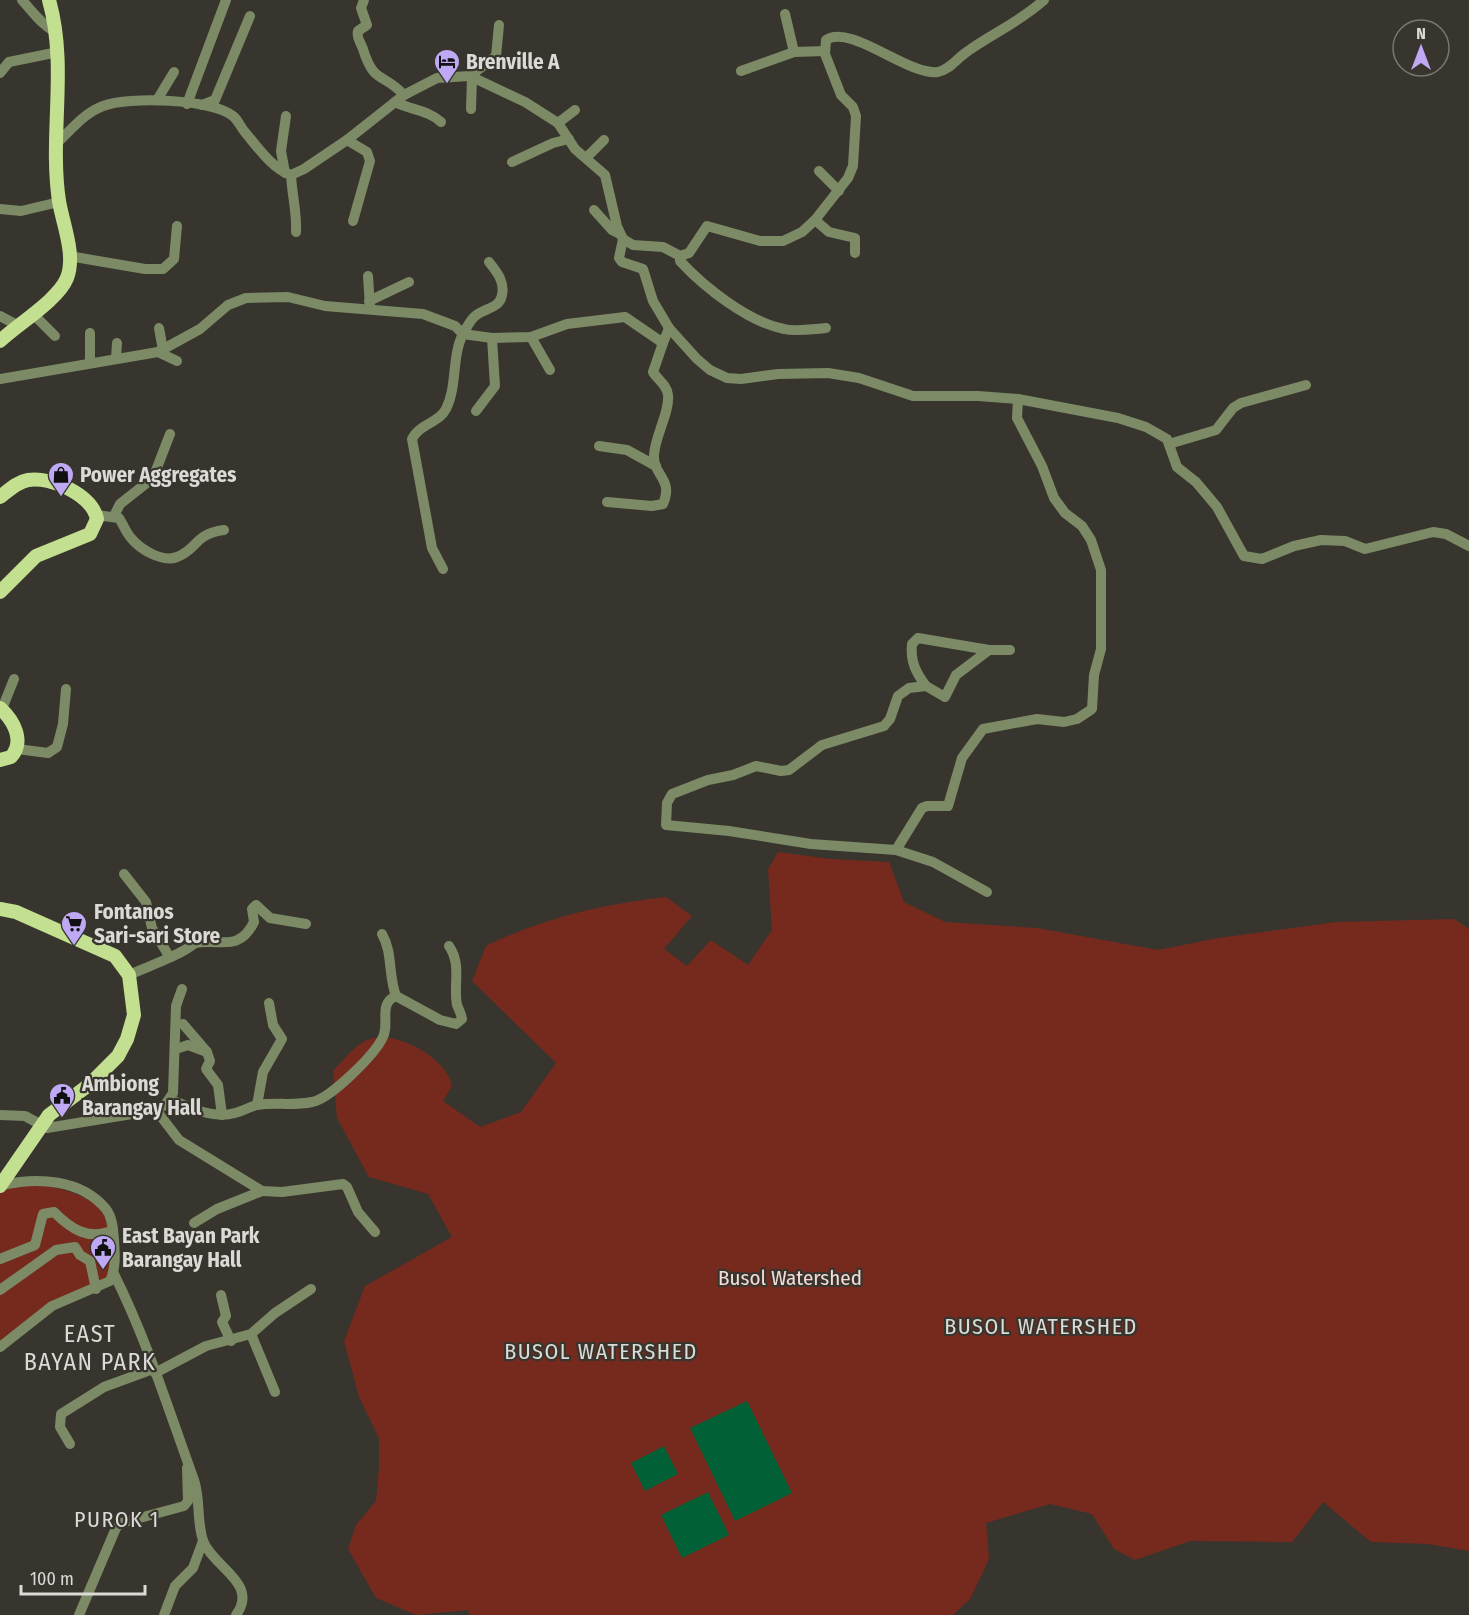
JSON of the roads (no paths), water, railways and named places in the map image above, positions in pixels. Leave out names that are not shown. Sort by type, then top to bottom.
[{"type":"main road","points":[[0,341],[63,286],[69,271],[69,256],[59,201],[58,52],[49,0]]},
{"type":"main road","points":[[0,497],[22,481],[42,479],[72,492],[87,502],[96,515],[96,523],[90,534],[36,556],[0,592]]},
{"type":"main road","points":[[0,760],[11,757],[17,749],[7,716]]},
{"type":"main road","points":[[0,909],[16,912],[40,925],[115,956],[129,975],[134,1015],[123,1048],[102,1074],[48,1115],[2,1186]]},
{"type":"street","points":[[22,0],[39,17],[42,25],[55,32]]},
{"type":"street","points":[[187,104],[226,0]]},
{"type":"street","points":[[364,0],[361,8],[367,25],[358,31],[357,36],[366,61],[372,72],[404,95]]},
{"type":"street","points":[[594,210],[612,230],[633,245],[663,248],[680,256],[689,254],[695,248],[707,226],[774,242],[783,241],[802,232],[815,220],[839,191],[853,166],[856,116],[853,107],[841,95],[825,51],[826,40],[839,37],[865,45],[917,69],[929,72],[941,71],[972,48],[1016,24],[1044,0]]},
{"type":"street","points":[[785,14],[794,52]]},
{"type":"street","points":[[199,106],[215,100],[250,16]]},
{"type":"street","points":[[471,109],[471,77],[496,56],[499,25]]},
{"type":"street","points":[[741,71],[794,52],[825,51]]},
{"type":"street","points":[[0,73],[9,62],[58,52]]},
{"type":"street","points":[[157,100],[174,72]]},
{"type":"street","points":[[288,174],[304,169],[347,140],[404,95],[437,78],[471,77],[525,102],[558,123],[575,149],[597,166],[609,184],[622,236],[619,258],[622,262],[643,269],[653,302],[669,328],[697,359],[710,370],[727,378],[741,380],[778,374],[828,373],[859,378],[913,396],[978,396],[1018,399],[1130,422],[1163,435],[1177,466],[1196,482],[1217,507],[1226,519],[1244,555],[1262,559],[1294,546],[1332,540],[1365,549],[1433,532],[1446,534],[1469,546]]},
{"type":"street","points":[[57,143],[74,125],[104,106],[134,100],[187,104],[225,111],[236,118],[261,150],[288,174]]},
{"type":"street","points":[[395,102],[410,110],[432,113],[441,122]]},
{"type":"street","points":[[558,123],[575,111]]},
{"type":"street","points":[[286,116],[281,152],[297,211],[296,232]]},
{"type":"street","points":[[512,162],[553,143],[569,139]]},
{"type":"street","points":[[347,140],[367,152],[370,161],[353,221]]},
{"type":"street","points":[[586,158],[604,140]]},
{"type":"street","points":[[819,171],[839,191]]},
{"type":"street","points":[[0,208],[21,211],[59,201]]},
{"type":"street","points":[[815,220],[829,232],[855,238],[855,253]]},
{"type":"street","points":[[69,256],[118,265],[164,268],[174,259],[177,226]]},
{"type":"street","points":[[680,256],[680,261],[702,285],[769,325],[785,330],[826,328]]},
{"type":"street","points":[[443,569],[432,548],[412,439],[420,428],[446,410],[463,334],[474,318],[499,303],[502,296],[500,276],[489,262]]},
{"type":"street","points":[[368,276],[370,305]]},
{"type":"street","points":[[370,305],[409,282]]},
{"type":"street","points":[[0,379],[160,351],[200,329],[228,305],[246,298],[288,297],[326,306],[370,305],[423,314],[455,326],[463,334],[492,338],[531,337],[567,324],[625,317],[663,343]]},
{"type":"street","points":[[32,313],[55,336]]},
{"type":"street","points":[[0,316],[17,325]]},
{"type":"street","points":[[159,328],[160,351]]},
{"type":"street","points":[[656,466],[656,439],[668,400],[664,386],[653,372],[669,328]]},
{"type":"street","points":[[90,333],[90,362]]},
{"type":"street","points":[[531,337],[550,370]]},
{"type":"street","points":[[476,411],[495,386],[492,338]]},
{"type":"street","points":[[116,358],[117,343]]},
{"type":"street","points":[[160,351],[177,361]]},
{"type":"street","points":[[1169,444],[1216,430],[1233,408],[1241,403],[1306,385]]},
{"type":"street","points":[[896,850],[921,808],[948,806],[962,758],[983,729],[1037,719],[1064,722],[1077,719],[1092,708],[1094,675],[1101,649],[1101,570],[1091,540],[1054,498],[1042,466],[1017,418],[1018,399]]},
{"type":"street","points":[[114,516],[120,504],[153,478],[170,434]]},
{"type":"street","points":[[599,446],[627,450],[656,466],[665,479],[663,504],[652,506],[607,502]]},
{"type":"street","points":[[96,515],[119,518],[130,538],[147,551],[165,558],[178,557],[204,534],[224,530]]},
{"type":"street","points":[[989,650],[956,675],[945,697],[926,686],[915,672],[911,648],[915,640],[924,638],[989,650],[1010,650]]},
{"type":"street","points":[[7,716],[15,679]]},
{"type":"street","points":[[926,686],[909,688],[898,696],[890,719],[884,726],[822,745],[789,770],[781,771],[756,766],[672,794],[667,803],[665,822],[671,827],[693,826],[811,844],[896,850],[933,862],[987,892]]},
{"type":"street","points":[[17,749],[48,753],[57,747],[63,724],[66,689]]},
{"type":"street","points":[[124,874],[146,902],[152,928],[169,956]]},
{"type":"street","points":[[129,975],[185,951],[195,943],[202,941],[222,944],[246,936],[254,922],[252,908],[257,905],[270,918],[306,924]]},
{"type":"street","points":[[382,934],[389,946],[390,978],[396,996],[446,1022],[460,1021],[462,1014],[458,1005],[457,964],[449,946]]},
{"type":"street","points":[[0,1115],[25,1116],[47,1128],[156,1110],[165,1105],[173,1093],[176,1006],[182,989]]},
{"type":"street","points":[[170,1099],[199,1111],[222,1115],[257,1105],[306,1103],[327,1096],[382,1041],[387,1026],[385,1006],[389,999],[396,996]]},
{"type":"street","points":[[257,1105],[263,1072],[282,1039],[273,1025],[269,1003]]},
{"type":"street","points":[[183,1024],[207,1052],[210,1061],[206,1070],[218,1085],[222,1115]]},
{"type":"street","points":[[179,1048],[188,1045],[207,1052]]},
{"type":"street","points":[[156,1110],[179,1140],[262,1191]]},
{"type":"street","points":[[2,1186],[27,1179],[48,1180],[67,1185],[87,1195],[106,1209],[112,1230],[114,1274],[146,1343],[187,1467],[194,1481],[203,1541],[193,1568],[175,1586],[164,1615]]},
{"type":"street","points":[[194,1223],[217,1209],[262,1191],[282,1192],[343,1184],[347,1187],[358,1212],[375,1232]]},
{"type":"street","points":[[0,1259],[35,1245],[43,1214],[54,1212],[70,1227],[92,1236],[112,1230]]},
{"type":"street","points":[[0,1290],[56,1250],[75,1247],[80,1255],[90,1261],[96,1289]]},
{"type":"street","points":[[0,1347],[52,1306],[96,1289],[110,1281],[114,1274]]},
{"type":"street","points":[[70,1444],[60,1427],[61,1414],[104,1387],[154,1371],[206,1346],[251,1334],[275,1313],[311,1289]]},
{"type":"street","points":[[221,1295],[226,1316],[222,1322],[231,1341]]},
{"type":"street","points":[[251,1334],[275,1392]]},
{"type":"street","points":[[79,1615],[116,1528],[121,1523],[184,1506],[188,1501],[187,1467]]},
{"type":"street","points":[[203,1541],[239,1584],[243,1598],[236,1615]]},
{"type":"place","name":"Brenville A","points":[[447,85]]},
{"type":"place","name":"Power Aggregates","points":[[61,498]]},
{"type":"place","name":"Fontanos Sari-sari Store","points":[[74,947]]},
{"type":"place","name":"Ambiong Barangay Hall","points":[[62,1119]]},
{"type":"place","name":"East Bayan Park Barangay Hall","points":[[103,1271]]},
{"type":"district","name":"BUSOL WATERSHED","points":[[1041,1326]]},
{"type":"district","name":"EAST BAYAN PARK","points":[[90,1348]]},
{"type":"district","name":"BUSOL WATERSHED","points":[[601,1351]]},
{"type":"district","name":"PUROK 1","points":[[117,1519]]},
{"type":"park label","name":"Busol Watershed","points":[[790,1278]]}]
